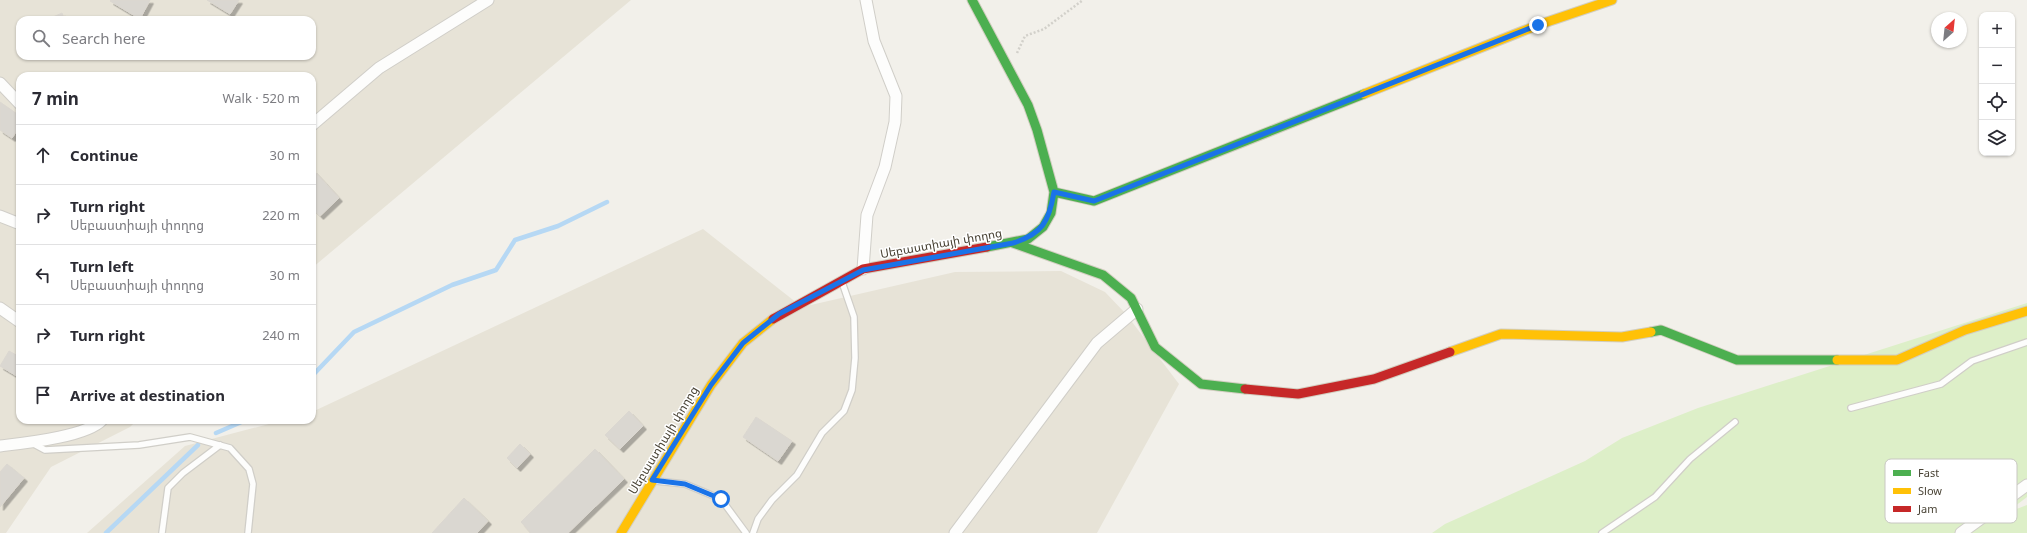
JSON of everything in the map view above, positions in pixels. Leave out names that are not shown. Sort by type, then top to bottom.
[{"type":"street","points":[[316,122],[379,68],[488,0]]},
{"type":"street","points":[[863,270],[867,214],[885,167],[895,122],[896,96],[874,41],[866,0]]},
{"type":"street","name":"Սեբաստիայի փողոց","points":[[621,533],[711,385],[743,343],[779,314],[841,280],[863,270],[1013,243],[1028,239],[1043,227],[1051,213],[1054,192],[1037,130],[1028,106],[972,0]]},
{"type":"street","points":[[1054,192],[1094,201],[1538,25],[1612,0]]},
{"type":"street","points":[[0,83],[16,100]]},
{"type":"street","points":[[0,216],[16,222]]},
{"type":"street","points":[[1013,243],[1103,274],[1131,298],[1155,347],[1201,384],[1298,394],[1374,379],[1501,334],[1622,337],[1661,330],[1738,360],[1897,360],[1965,330],[2027,311]]},
{"type":"street","points":[[0,308],[16,319]]},
{"type":"street","points":[[955,533],[1097,343],[1137,309]]},
{"type":"street","points":[[0,446],[30,442],[85,431],[96,424]]},
{"type":"street","points":[[2017,493],[2027,486]]},
{"type":"street","points":[[1961,533],[1975,523]]},
{"type":"lane","points":[[753,533],[758,519],[767,506],[797,475],[822,434],[844,411],[852,390],[855,358],[854,317],[841,280]]},
{"type":"lane","points":[[1851,408],[1941,384],[1972,361],[2027,342]]},
{"type":"lane","points":[[1602,533],[1655,497],[1690,459],[1735,422]]},
{"type":"lane","points":[[30,442],[45,450],[139,445],[190,437],[230,448],[249,469],[253,484],[248,533]]},
{"type":"lane","points":[[162,533],[168,488],[183,473],[220,445]]},
{"type":"lane","points":[[652,480],[685,484],[721,499],[746,533]]},
{"type":"path","points":[[1017,58],[1018,50],[1025,36],[1044,29],[1083,0]]},
{"type":"shaded area","points":[[0,0],[631,0],[316,265],[316,72],[16,72],[16,424],[133,424],[130,427],[51,467],[6,533],[0,533]]},
{"type":"shaded area","points":[[703,229],[802,307],[955,272],[1061,271],[1105,292],[1126,314],[1179,384],[1097,533],[87,533],[185,446],[269,424],[316,424],[316,410]]},
{"type":"green space","points":[[2027,303],[2027,497],[2017,505],[2017,459],[1885,459],[1885,523],[2017,523],[2017,509],[2027,505],[2027,533],[1432,533],[1445,524],[1585,461],[1622,438],[1698,408]]},
{"type":"building","points":[[150,0],[142,16],[135,16],[110,1]]},
{"type":"building","points":[[207,0],[239,0],[230,14]]},
{"type":"building","points":[[62,13],[63,16],[55,16]]},
{"type":"building","points":[[0,102],[16,113],[16,132],[12,138],[0,130]]},
{"type":"building","points":[[316,173],[339,198],[320,216],[316,212]]},
{"type":"building","points":[[9,351],[16,355],[16,376],[0,366]]},
{"type":"building","points":[[629,411],[643,426],[620,449],[605,435]]},
{"type":"building","points":[[756,417],[792,441],[778,461],[743,437]]},
{"type":"building","points":[[520,444],[530,454],[517,468],[507,458]]},
{"type":"building","points":[[595,449],[624,479],[568,533],[531,533],[521,522]]},
{"type":"building","points":[[7,464],[24,478],[0,507],[0,472]]},
{"type":"building","points":[[464,498],[488,521],[477,533],[432,533]]},
{"type":"waterway","points":[[316,372],[354,332],[452,285],[496,270],[515,240],[558,226],[607,202]]},
{"type":"waterway","points":[[216,433],[237,424]]},
{"type":"waterway","points":[[106,533],[198,445]]},
{"type":"traffic: fast","points":[[972,0],[1028,105],[1037,130],[1054,192],[1051,213],[1043,227],[1028,239],[987,247]]},
{"type":"traffic: fast","points":[[1054,192],[1094,201],[1364,94]]},
{"type":"traffic: fast","points":[[1013,243],[1103,275],[1131,298],[1155,347],[1201,384],[1245,389]]},
{"type":"traffic: fast","points":[[1651,332],[1661,330],[1737,360],[1837,360]]},
{"type":"traffic: slow","points":[[1364,94],[1538,25],[1612,0]]},
{"type":"traffic: slow","points":[[1837,360],[1897,360],[1965,330],[2027,311]]},
{"type":"traffic: slow","points":[[621,533],[711,385],[743,343],[773,319]]},
{"type":"traffic: slow","points":[[1450,352],[1501,334],[1622,337],[1651,332]]},
{"type":"traffic: jam","points":[[773,319],[863,269],[987,247]]},
{"type":"traffic: jam","points":[[1245,389],[1298,394],[1374,379],[1450,352]]},
{"type":"route","points":[[721,499],[685,484],[652,480],[711,385],[743,343],[779,314],[841,280],[863,270],[1028,239],[1043,227],[1051,213],[1054,192],[1094,201],[1538,25]]}]
